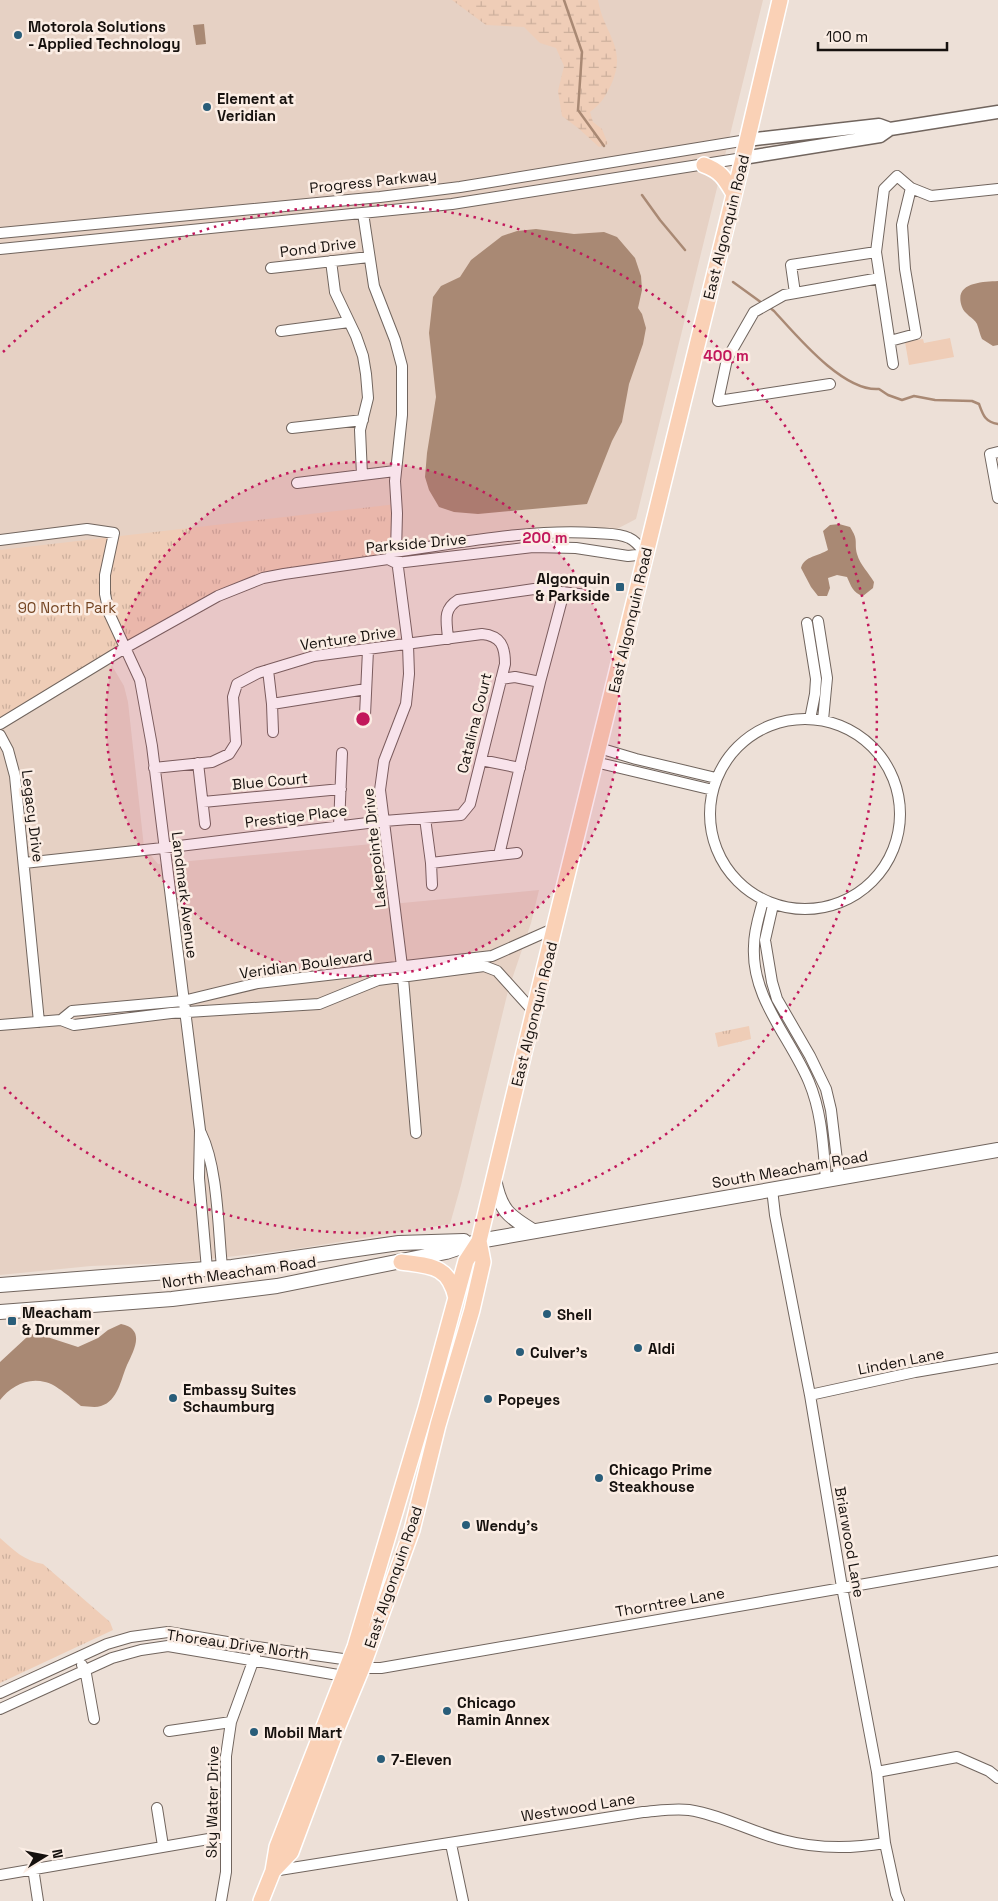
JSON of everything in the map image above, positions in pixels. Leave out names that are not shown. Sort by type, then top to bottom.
[{"type":"main road","name":"East Algonquin Road","points":[[273,1871],[291,1852],[338,1726],[466,1261],[479,1241],[780,0]]},
{"type":"main road","points":[[704,165],[713,168],[723,176],[734,194]]},
{"type":"main road","name":"South Meacham Road","points":[[589,1222],[998,1150]]},
{"type":"main road","points":[[494,1180],[497,1194],[504,1209],[512,1219],[533,1231]]},
{"type":"main road","name":"North Meacham Road","points":[[0,1312],[214,1294],[277,1286],[446,1252],[479,1241],[589,1222]]},
{"type":"main road","name":"East Algonquin Road","points":[[261,1901],[273,1871],[276,1847],[344,1676],[356,1664],[412,1530],[438,1425],[472,1310],[483,1262],[479,1241]]},
{"type":"main road","name":"North Meacham Road","points":[[0,1285],[207,1269],[400,1243],[479,1241]]},
{"type":"main road","points":[[401,1262],[432,1266],[439,1270],[449,1280],[456,1298]]},
{"type":"street","points":[[747,140],[879,126],[890,129],[998,112]]},
{"type":"street","points":[[743,158],[880,136],[890,129]]},
{"type":"street","name":"Progress Parkway","points":[[0,233],[380,197],[460,187],[747,140]]},
{"type":"street","name":"Progress Parkway","points":[[0,249],[363,214],[482,200],[743,158]]},
{"type":"street","points":[[893,364],[876,252],[884,189],[897,176],[911,188],[931,196],[998,189]]},
{"type":"street","points":[[890,341],[916,334],[905,269],[902,225],[911,188]]},
{"type":"street","name":"Lakepointe Drive","points":[[363,214],[374,286],[402,366],[402,415],[395,471],[397,513],[394,558],[408,645],[409,674],[406,704],[384,761],[380,790],[403,971],[416,1133]]},
{"type":"street","points":[[97,223],[99,240]]},
{"type":"street","points":[[795,293],[791,265],[876,252]]},
{"type":"street","name":"Pond Drive","points":[[272,268],[369,257]]},
{"type":"street","points":[[331,261],[335,292],[363,356],[366,374],[368,398],[360,430],[359,447],[362,475]]},
{"type":"street","points":[[830,384],[718,401],[727,358],[754,312],[778,296],[880,278]]},
{"type":"street","points":[[281,331],[349,322]]},
{"type":"street","points":[[292,428],[363,420]]},
{"type":"street","points":[[998,452],[990,454],[996,478],[998,498]]},
{"type":"street","points":[[297,484],[395,471]]},
{"type":"street","name":"Landmark Avenue","points":[[0,540],[87,529],[114,533],[105,575],[105,594],[109,613],[140,680],[154,768],[200,1130],[199,1178],[207,1269]]},
{"type":"street","name":"Parkside Drive","points":[[0,724],[125,648],[218,596],[263,578],[394,558],[531,533],[576,532],[623,536],[632,539],[646,554]]},
{"type":"street","name":"Parkside Drive","points":[[394,558],[533,547],[576,548],[628,556],[646,554]]},
{"type":"street","points":[[448,639],[446,614],[450,605],[458,600],[534,589],[588,595]]},
{"type":"street","points":[[499,855],[540,682],[564,592]]},
{"type":"street","points":[[818,621],[828,678],[823,720]]},
{"type":"street","points":[[807,623],[816,679],[810,719]]},
{"type":"street","name":"Venture Drive","points":[[154,768],[212,762],[229,754],[236,743],[233,698],[237,684],[268,670],[314,656],[482,634],[492,635],[496,638]]},
{"type":"street","name":"Catalina Court","points":[[461,815],[470,804],[501,679],[505,655],[502,644],[496,638]]},
{"type":"street","points":[[365,715],[368,650]]},
{"type":"street","points":[[268,670],[273,732]]},
{"type":"street","points":[[501,679],[515,678],[540,682]]},
{"type":"street","points":[[272,704],[366,689]]},
{"type":"street","points":[[810,719],[823,720],[848,729],[865,740],[879,753],[895,785],[898,797],[900,818],[898,833],[885,863],[860,892],[836,903],[795,907],[768,903],[748,891],[737,881],[727,869],[720,856],[714,841],[710,806],[716,778],[734,750],[748,737],[777,722],[810,719]]},
{"type":"street","name":"Legacy Drive","points":[[0,735],[8,750],[15,776],[39,1022]]},
{"type":"street","points":[[339,826],[342,754]]},
{"type":"street","points":[[597,755],[636,759],[716,778]]},
{"type":"street","points":[[597,755],[713,790]]},
{"type":"street","points":[[481,760],[520,768]]},
{"type":"street","points":[[198,763],[205,824]]},
{"type":"street","name":"Blue Court","points":[[202,802],[341,789]]},
{"type":"street","name":"Prestige Place","points":[[24,863],[384,821],[461,815]]},
{"type":"street","points":[[425,818],[432,885]]},
{"type":"street","points":[[431,863],[517,854]]},
{"type":"street","points":[[768,903],[765,940],[772,982],[778,999],[826,1089],[831,1110],[833,1178]]},
{"type":"street","name":"Veridian Boulevard","points":[[0,1025],[61,1020],[74,1025],[170,1013],[319,1004],[403,971],[492,956],[555,928]]},
{"type":"street","name":"Veridian Boulevard","points":[[61,1020],[72,1011],[183,1001],[258,983],[484,966],[497,971],[534,1012]]},
{"type":"street","points":[[200,1130],[207,1145],[213,1176],[222,1267]]},
{"type":"street","name":"Briarwood Lane","points":[[772,1189],[775,1215],[810,1395],[842,1587],[877,1772],[885,1843],[899,1901]]},
{"type":"street","name":"Linden Lane","points":[[810,1395],[916,1372],[998,1358]]},
{"type":"street","name":"Thorntree Lane","points":[[356,1664],[381,1668],[998,1561]]},
{"type":"street","name":"Thoreau Drive North","points":[[0,1693],[107,1644],[132,1637],[168,1632],[356,1664]]},
{"type":"street","name":"Thoreau Drive North","points":[[0,1709],[112,1658],[141,1650],[168,1646],[344,1676]]},
{"type":"street","name":"Sky Water Drive","points":[[222,1901],[226,1872],[226,1756],[231,1722],[254,1661],[256,1647]]},
{"type":"street","points":[[78,1658],[84,1671],[94,1719]]},
{"type":"street","points":[[170,1731],[231,1722]]},
{"type":"street","points":[[877,1772],[956,1757],[990,1771],[998,1778]]},
{"type":"street","points":[[156,1808],[163,1846]]},
{"type":"street","name":"Westwood Lane","points":[[273,1871],[643,1812],[686,1810],[715,1816],[783,1840],[830,1848],[860,1848],[885,1843]]},
{"type":"street","points":[[0,1875],[226,1836]]},
{"type":"street","points":[[451,1844],[462,1901]]},
{"type":"street","points":[[33,1868],[38,1901]]},
{"type":"shaded area","points":[[0,0],[763,0],[636,519],[615,530],[393,552],[284,574],[239,587],[108,659],[124,686],[128,702],[144,847],[158,864],[372,844],[381,905],[539,890],[531,923],[508,991],[450,1224],[289,1250],[173,1263],[91,1266],[0,1275]]},
{"type":"shaded area","points":[[204,24],[206,44],[196,45],[193,25]]},
{"type":"shaded area","points":[[536,229],[574,234],[604,232],[617,237],[635,258],[641,276],[642,290],[638,308],[646,328],[643,344],[629,384],[622,422],[612,441],[587,504],[478,514],[454,512],[439,507],[429,490],[425,477],[436,397],[429,333],[433,297],[441,286],[460,277],[471,260],[502,236],[517,231]]},
{"type":"shaded area","points":[[998,281],[998,345],[993,346],[982,339],[977,324],[963,309],[960,299],[965,288],[971,285]]},
{"type":"shaded area","points":[[839,524],[850,527],[855,538],[858,558],[874,582],[873,588],[863,596],[855,591],[847,577],[837,575],[828,578],[830,588],[827,596],[818,596],[801,568],[808,559],[828,550],[823,531],[830,525]]},
{"type":"shaded area","points":[[121,1324],[133,1330],[136,1335],[135,1347],[115,1395],[107,1403],[96,1407],[81,1406],[49,1383],[38,1381],[25,1382],[14,1387],[0,1400],[0,1362],[27,1337],[35,1333],[78,1347]]},
{"type":"green space","points":[[452,0],[598,0],[613,41],[617,61],[616,72],[611,85],[602,100],[590,112],[593,122],[602,129],[608,144],[599,147],[562,116],[558,91],[564,66],[556,48],[540,43],[524,27],[486,25]]},
{"type":"green space","points":[[950,338],[954,357],[909,365],[905,342],[923,339],[924,343]]},
{"type":"green space","name":"90 North Park","points":[[397,504],[396,552],[284,574],[239,587],[0,724],[0,550]]},
{"type":"green space","points":[[749,1026],[751,1039],[718,1047],[715,1033]]},
{"type":"green space","points":[[0,1538],[25,1558],[43,1564],[110,1622],[113,1630],[0,1683]]},
{"type":"waterway","points":[[564,0],[582,52],[578,110],[604,146]]},
{"type":"waterway","points":[[642,195],[685,250]]},
{"type":"waterway","points":[[733,282],[762,303]]},
{"type":"waterway","points":[[769,307],[822,360],[851,382],[865,388],[879,389],[888,395],[902,400],[914,396],[935,400],[972,401],[979,404],[987,420],[998,424]]},
{"type":"place","name":"Motorola Solutions - Applied Technology","points":[[18,35]]},
{"type":"place","name":"Element at Veridian","points":[[207,107]]},
{"type":"place","name":"Algonquin & Parkside","points":[[620,587]]},
{"type":"place","name":"Shell","points":[[547,1314]]},
{"type":"place","name":"Meacham & Drummer","points":[[12,1321]]},
{"type":"place","name":"Aldi","points":[[638,1348]]},
{"type":"place","name":"Culver's","points":[[520,1352]]},
{"type":"place","name":"Embassy Suites Schaumburg","points":[[173,1398]]},
{"type":"place","name":"Popeyes","points":[[488,1399]]},
{"type":"place","name":"Chicago Prime Steakhouse","points":[[599,1478]]},
{"type":"place","name":"Wendy's","points":[[466,1525]]},
{"type":"place","name":"Chicago Ramin Annex","points":[[447,1711]]},
{"type":"place","name":"Mobil Mart","points":[[254,1732]]},
{"type":"place","name":"7-Eleven","points":[[381,1759]]}]
